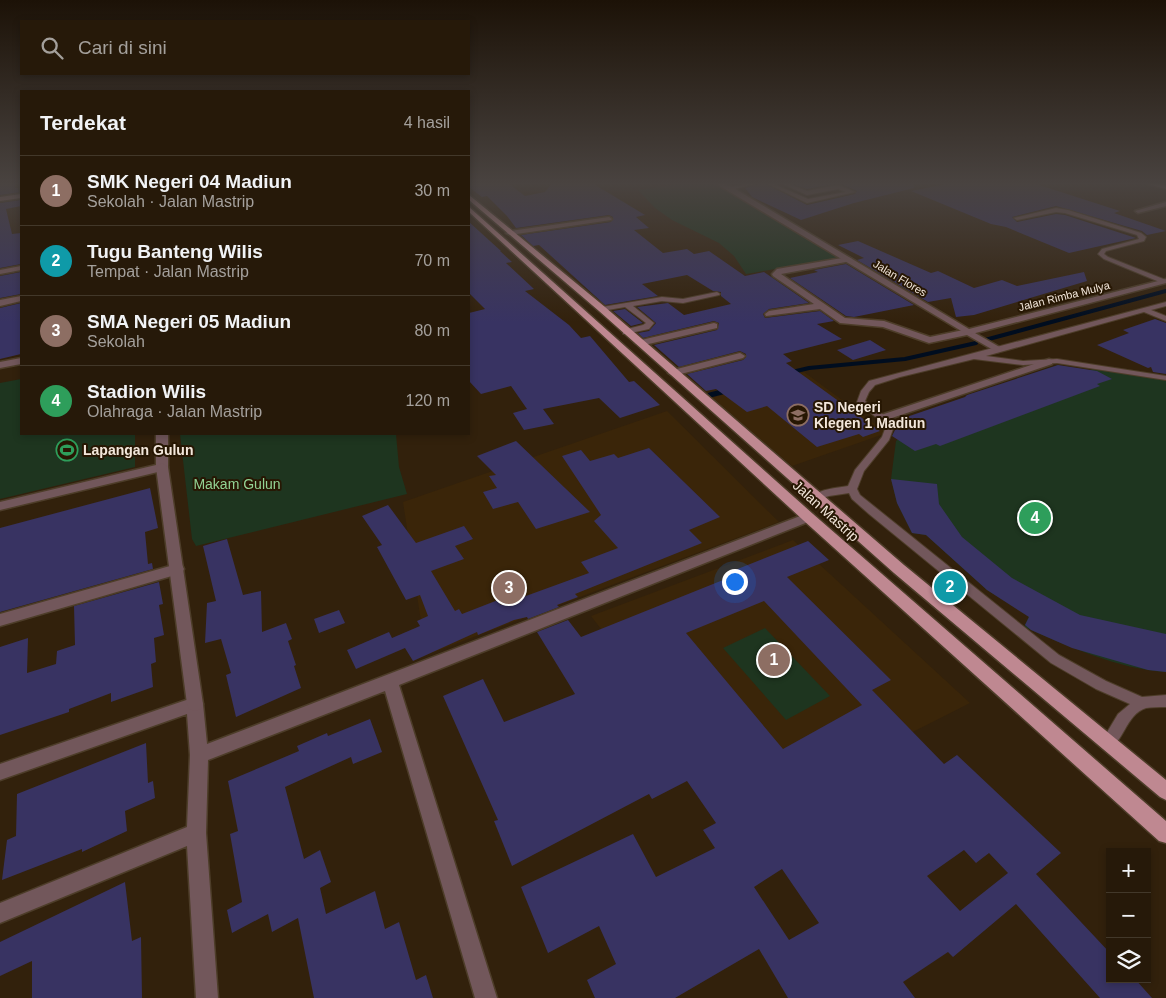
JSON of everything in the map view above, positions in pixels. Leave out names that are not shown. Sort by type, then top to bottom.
[{"type":"main road","name":"Jalan Mastrip","points":[[491,230],[808,517],[1166,834]]},
{"type":"main road","name":"Jalan Mastrip","points":[[506,230],[674,372],[899,569],[1166,791]]},
{"type":"main road","points":[[522,257],[535,254]]},
{"type":"street","points":[[510,233],[534,230]]},
{"type":"street","name":"Jalan Flores","points":[[799,230],[997,349]]},
{"type":"street","name":"Jalan Rimba Mulya","points":[[848,259],[776,272],[778,276],[843,321],[884,324],[930,340],[969,332],[1165,281]]},
{"type":"street","points":[[0,272],[20,268]]},
{"type":"street","points":[[0,303],[20,299]]},
{"type":"street","points":[[769,314],[820,306]]},
{"type":"street","points":[[640,343],[714,326]]},
{"type":"street","points":[[674,372],[740,356]]},
{"type":"street","points":[[0,365],[20,361]]},
{"type":"street","points":[[882,418],[1048,362]]},
{"type":"street","points":[[162,435],[162,467],[195,704],[199,755],[196,833],[207,998]]},
{"type":"street","points":[[0,506],[162,467]]},
{"type":"street","points":[[199,755],[390,682],[808,517]]},
{"type":"street","points":[[0,620],[177,569]]},
{"type":"street","points":[[390,682],[486,998]]},
{"type":"street","points":[[0,772],[195,704]]},
{"type":"street","points":[[0,913],[196,833]]},
{"type":"lane","points":[[1126,230],[1139,234],[1143,237],[1142,240],[1104,250],[1101,254],[1106,258],[1165,281]]},
{"type":"lane","points":[[602,310],[669,299],[683,301],[717,294]]},
{"type":"lane","points":[[1166,304],[872,383],[865,391],[861,402],[882,418],[889,429],[888,434],[860,470],[852,489],[856,497],[867,507],[1055,659],[1101,685],[1141,703],[1166,701]]},
{"type":"lane","points":[[626,332],[650,323],[627,305]]},
{"type":"lane","points":[[1145,310],[1166,319]]},
{"type":"lane","points":[[976,356],[1023,363],[1057,361],[1166,378]]},
{"type":"lane","points":[[816,497],[827,493],[852,489]]},
{"type":"lane","points":[[1108,743],[1123,718],[1141,703]]},
{"type":"shaded area","name":"SD Negeri Klegen 1 Madiun","points":[[804,372],[887,433],[792,466],[711,398]]},
{"type":"shaded area","points":[[667,411],[779,522],[426,655],[403,502]]},
{"type":"shaded area","points":[[793,540],[970,703],[745,817],[591,616]]},
{"type":"green space","points":[[692,230],[793,230],[841,258],[746,274],[734,256],[719,243]]},
{"type":"green space","points":[[1058,365],[1077,374],[1093,369],[1166,380],[1166,672],[1130,666],[1094,656],[1024,627],[1029,616],[987,590],[926,535],[912,533],[897,503],[891,479],[896,441],[912,430],[900,420]]},
{"type":"green space","name":"Lapangan Gulun","points":[[20,379],[20,435],[135,435],[135,467],[0,499],[0,383]]},
{"type":"green space","name":"Makam Gulun","points":[[180,435],[396,435],[399,467],[407,494],[196,546],[192,539]]},
{"type":"green space","points":[[765,628],[830,696],[786,720],[723,648]]},
{"type":"building","points":[[0,230],[11,230],[12,234],[20,233],[20,264],[0,268]]},
{"type":"building","points":[[470,230],[477,230],[512,262],[506,263],[534,289],[525,291],[569,325],[581,338],[590,336],[629,382],[634,381],[660,405],[620,418],[599,398],[543,409],[554,424],[524,430],[513,413],[527,409],[511,386],[481,394],[470,382],[470,313],[485,309],[470,294]]},
{"type":"building","points":[[559,230],[637,230],[634,230],[663,253],[687,249],[694,254],[709,251],[745,276],[764,272],[809,303],[769,309],[763,314],[765,318],[820,311],[834,321],[817,324],[842,339],[783,354],[792,361],[786,363],[880,431],[863,437],[859,434],[817,447],[767,406],[747,412],[716,389],[706,391],[687,374],[743,360],[746,354],[740,351],[679,367],[654,345],[717,330],[719,323],[714,321],[643,338],[638,333],[649,331],[656,323],[637,307],[668,303],[684,315],[731,304],[721,296],[721,292],[713,291],[687,275],[642,284],[658,296],[605,305],[539,245],[533,246],[521,235]]},
{"type":"building","points":[[1012,230],[1110,230],[1136,238],[1069,253]]},
{"type":"building","points":[[1137,230],[1166,231],[1147,235]]},
{"type":"building","points":[[858,241],[931,273],[938,271],[974,288],[1002,280],[1017,286],[1084,272],[1087,281],[974,315],[956,317],[951,298],[928,302],[857,260],[864,258],[838,245]]},
{"type":"building","points":[[846,264],[914,305],[854,317],[846,316],[790,278],[818,272],[814,270]]},
{"type":"building","points":[[20,272],[20,294],[0,298],[0,276]]},
{"type":"building","points":[[20,303],[20,354],[0,359],[0,308]]},
{"type":"building","points":[[625,309],[643,323],[631,326],[613,311]]},
{"type":"building","points":[[1155,319],[1166,323],[1166,374],[1153,372],[1151,367],[1148,368],[1097,345],[1129,333],[1123,330]]},
{"type":"building","points":[[870,340],[886,350],[853,360],[837,350]]},
{"type":"building","points":[[1058,365],[1097,371],[1112,379],[1097,384],[1100,386],[940,446],[936,444],[915,451],[892,436],[895,430],[892,422]]},
{"type":"building","points":[[516,441],[590,512],[536,529],[518,502],[493,509],[483,492],[497,488],[489,476],[496,475],[477,456]]},
{"type":"building","points":[[649,448],[720,517],[689,530],[702,543],[575,594],[578,597],[557,605],[559,607],[528,619],[527,617],[514,620],[478,635],[477,632],[413,661],[405,648],[356,669],[347,650],[389,632],[392,638],[420,626],[417,621],[428,616],[420,595],[406,600],[377,547],[382,545],[362,516],[388,505],[416,543],[464,526],[473,539],[455,546],[464,559],[431,571],[455,611],[459,609],[462,614],[498,600],[501,605],[589,573],[581,562],[618,548],[594,521],[601,515],[562,456],[581,450],[590,461],[614,454],[618,458]]},
{"type":"building","points":[[891,479],[937,484],[939,504],[962,537],[1012,578],[1080,615],[1166,634],[1166,672],[1148,670],[1072,648],[1031,630],[1025,625],[1029,617],[987,590],[926,535],[912,533],[897,503]]},
{"type":"building","points":[[150,488],[158,528],[145,532],[148,564],[152,563],[153,569],[0,612],[0,528]]},
{"type":"building","points":[[227,539],[243,595],[261,591],[262,632],[286,623],[292,639],[288,641],[301,688],[236,717],[226,675],[231,673],[221,639],[205,643],[207,603],[216,601],[203,546]]},
{"type":"building","points":[[808,541],[829,560],[787,577],[891,680],[872,690],[944,764],[957,755],[1061,853],[1036,874],[1106,949],[1106,983],[1139,983],[1152,998],[1100,998],[1016,904],[953,957],[948,952],[903,982],[915,998],[788,998],[759,949],[675,998],[595,998],[587,980],[616,964],[599,926],[548,953],[521,887],[633,834],[656,877],[715,848],[703,830],[716,823],[687,781],[652,799],[649,794],[512,866],[494,821],[498,820],[443,696],[483,679],[504,722],[575,694],[537,632],[568,620],[581,637],[738,574],[735,570]],"holes":[[[764,601],[862,705],[783,749],[686,633]],[[964,850],[976,863],[989,853],[1008,873],[960,911],[927,876]],[[782,869],[819,923],[789,940],[754,887]]]},
{"type":"building","points":[[159,582],[163,604],[159,605],[164,635],[154,638],[156,662],[151,664],[153,687],[111,702],[111,693],[69,709],[69,712],[0,735],[0,647],[28,638],[27,673],[56,664],[57,651],[75,645],[74,606]]},
{"type":"building","points":[[339,610],[345,623],[319,633],[314,619]]},
{"type":"building","points":[[370,719],[382,752],[353,764],[351,757],[285,787],[304,859],[320,850],[331,882],[320,888],[326,914],[375,891],[385,929],[399,922],[416,980],[426,975],[433,998],[314,998],[298,918],[272,932],[268,914],[232,933],[227,910],[242,902],[230,834],[238,831],[228,781],[299,751],[297,746],[327,733],[328,736]]},
{"type":"building","points":[[146,743],[148,783],[153,781],[155,798],[125,811],[127,831],[82,852],[82,849],[2,880],[7,840],[16,836],[17,794]]},
{"type":"building","points":[[125,882],[132,941],[141,937],[142,998],[32,998],[32,961],[0,976],[0,942]]},
{"type":"waterway","points":[[985,340],[1166,291]]},
{"type":"waterway","points":[[792,372],[809,368],[905,359],[976,343]]},
{"type":"waterway","points":[[717,393],[726,391]]},
{"type":"waterway","points":[[710,395],[722,392]]},
{"type":"place","name":"SD Negeri Klegen 1 Madiun","points":[[798,415]]},
{"type":"place","name":"Lapangan Gulun","points":[[67,450]]},
{"type":"place","name":"Stadion Wilis","points":[[1035,518]]},
{"type":"place","name":"Tugu Banteng Wilis","points":[[950,587]]},
{"type":"place","name":"SMA Negeri 05 Madiun","points":[[509,588]]},
{"type":"place","name":"SMK Negeri 04 Madiun","points":[[774,660]]}]
